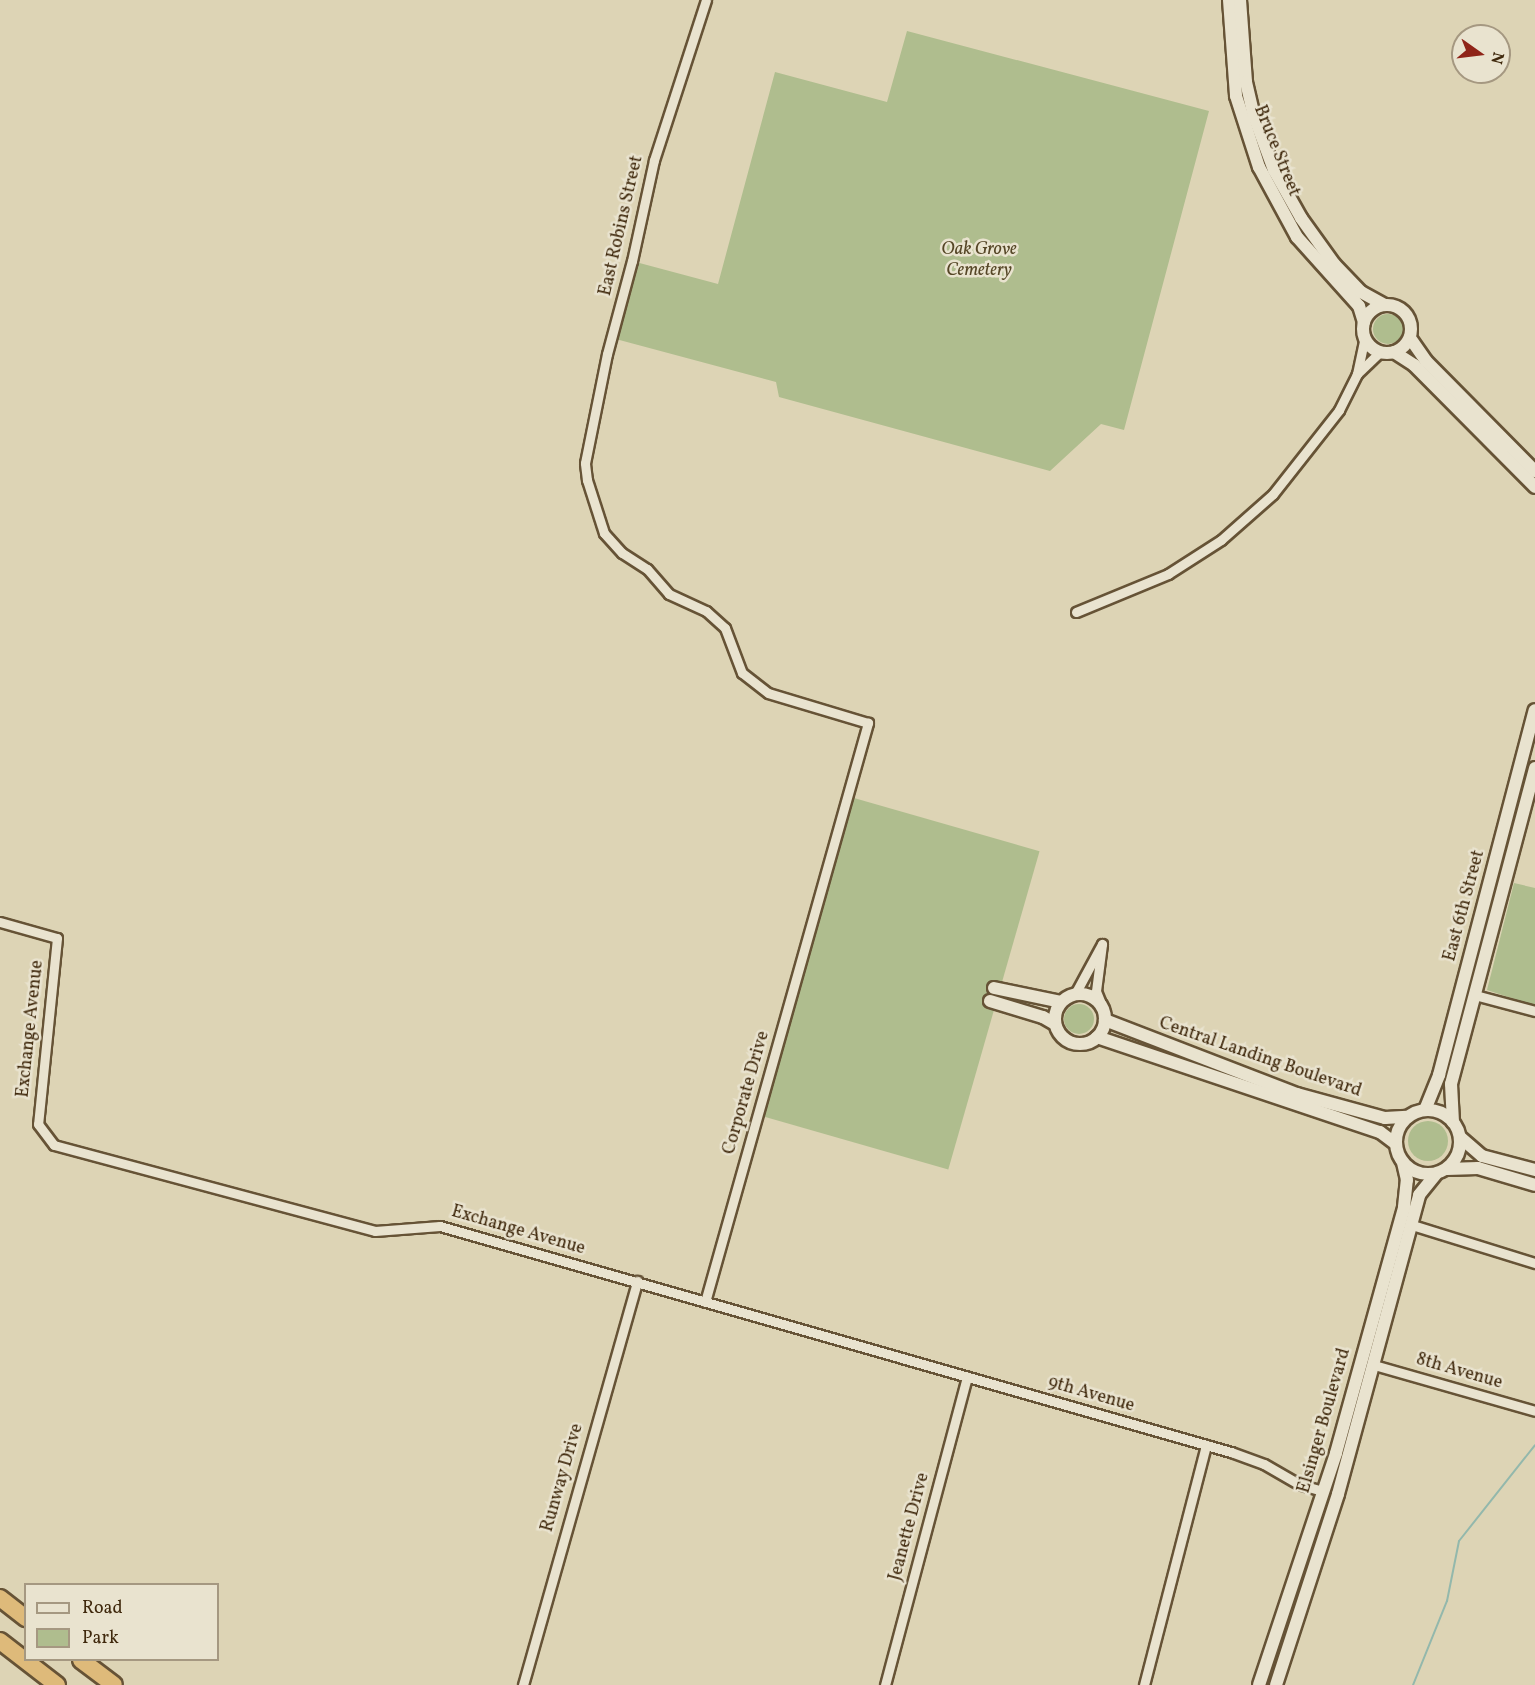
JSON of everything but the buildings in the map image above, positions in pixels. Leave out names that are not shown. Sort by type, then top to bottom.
[{"type":"highway","points":[[0,1598],[24,1616]]},
{"type":"highway","points":[[0,1641],[24,1660]]},
{"type":"highway","points":[[26,1661],[57,1685]]},
{"type":"highway","points":[[84,1661],[114,1685]]},
{"type":"street","name":"East Robins Street","points":[[585,463],[607,354],[632,261],[654,160],[706,0]]},
{"type":"street","name":"Bruce Street","points":[[1228,0],[1233,79],[1251,149],[1282,213],[1316,262],[1359,306],[1364,322]]},
{"type":"street","name":"Bruce Street","points":[[1240,0],[1240,25],[1254,117],[1274,170],[1314,238],[1361,292],[1384,305]]},
{"type":"street","points":[[1240,25],[1239,68],[1233,79],[1242,85],[1249,115],[1254,117]]},
{"type":"street","points":[[1357,374],[1365,338],[1364,322],[1374,309],[1384,305],[1401,309],[1408,317],[1410,338],[1426,361],[1535,471]]},
{"type":"street","points":[[1365,338],[1380,352],[1394,352],[1414,365],[1534,488]]},
{"type":"street","points":[[1394,352],[1410,338]]},
{"type":"street","points":[[1076,612],[1107,602],[1168,574],[1248,517],[1312,449],[1357,374],[1380,352]]},
{"type":"street","name":"Corporate Drive","points":[[585,463],[594,507],[604,533],[622,553],[647,569],[669,594],[706,611],[725,628],[742,673],[768,693],[868,723],[705,1302]]},
{"type":"street","name":"East 6th Street","points":[[1425,1110],[1439,1075],[1535,710]]},
{"type":"street","name":"East 6th Street","points":[[1454,1122],[1451,1084],[1535,770]]},
{"type":"street","name":"Exchange Avenue","points":[[0,922],[57,938],[38,1124],[54,1145],[375,1231],[440,1226],[968,1377]]},
{"type":"street","points":[[1055,1024],[1061,1002],[1075,994],[1102,944],[1096,991],[1105,1020],[1097,1037]]},
{"type":"street","points":[[1075,994],[1090,996],[1102,1006]]},
{"type":"street","name":"Central Landing Boulevard","points":[[1061,1002],[992,995],[1055,1024],[1070,1042],[1086,1044],[1097,1037],[1380,1132],[1396,1144]]},
{"type":"street","points":[[1475,995],[1535,1011]]},
{"type":"street","name":"Central Landing Boulevard","points":[[1105,1020],[1297,1094],[1385,1118],[1407,1118]]},
{"type":"street","points":[[1441,1171],[1459,1151],[1460,1137],[1454,1122],[1445,1114],[1425,1110],[1407,1118],[1400,1125],[1396,1144],[1403,1162],[1418,1173],[1478,1168],[1535,1185]]},
{"type":"street","points":[[1460,1137],[1482,1156],[1535,1170]]},
{"type":"street","name":"Elsinger Boulevard","points":[[1259,1685],[1323,1491],[1404,1207],[1407,1179],[1403,1162]]},
{"type":"street","name":"Elsinger Boulevard","points":[[1276,1685],[1338,1494],[1421,1189],[1441,1171]]},
{"type":"street","points":[[1412,1226],[1535,1263]]},
{"type":"street","name":"Runway Drive","points":[[522,1685],[636,1281]]},
{"type":"street","name":"8th Avenue","points":[[1374,1365],[1535,1411]]},
{"type":"street","name":"9th Avenue","points":[[968,1377],[1206,1445],[1264,1464],[1298,1484],[1323,1491]]},
{"type":"street","name":"Jeanette Drive","points":[[885,1685],[968,1377]]},
{"type":"street","points":[[1144,1685],[1206,1445]]},
{"type":"street","points":[[1323,1491],[1338,1494]]},
{"type":"street","points":[[1288,1650],[1283,1634],[1296,1590],[1297,1572]]},
{"type":"green space","name":"Oak Grove Cemetery","points":[[907,31],[1209,111],[1124,430],[1101,424],[1050,471],[779,397],[776,382],[612,338],[632,261],[718,284],[775,72],[887,102]]},
{"type":"green space","points":[[1388,314],[1394,315],[1402,323],[1402,335],[1394,343],[1388,344],[1382,343],[1374,335],[1373,329],[1374,323],[1382,315]]},
{"type":"green space","points":[[854,798],[1040,851],[948,1169],[763,1116]]},
{"type":"green space","points":[[1514,883],[1535,888],[1535,1006],[1487,990]]},
{"type":"green space","points":[[1079,1004],[1090,1008],[1094,1019],[1090,1030],[1079,1034],[1068,1030],[1064,1019],[1068,1008]]},
{"type":"green space","points":[[1428,1121],[1442,1127],[1448,1141],[1442,1155],[1428,1161],[1414,1155],[1408,1141],[1414,1127]]},
{"type":"waterway","points":[[1413,1685],[1447,1601],[1459,1541],[1535,1445]]}]
